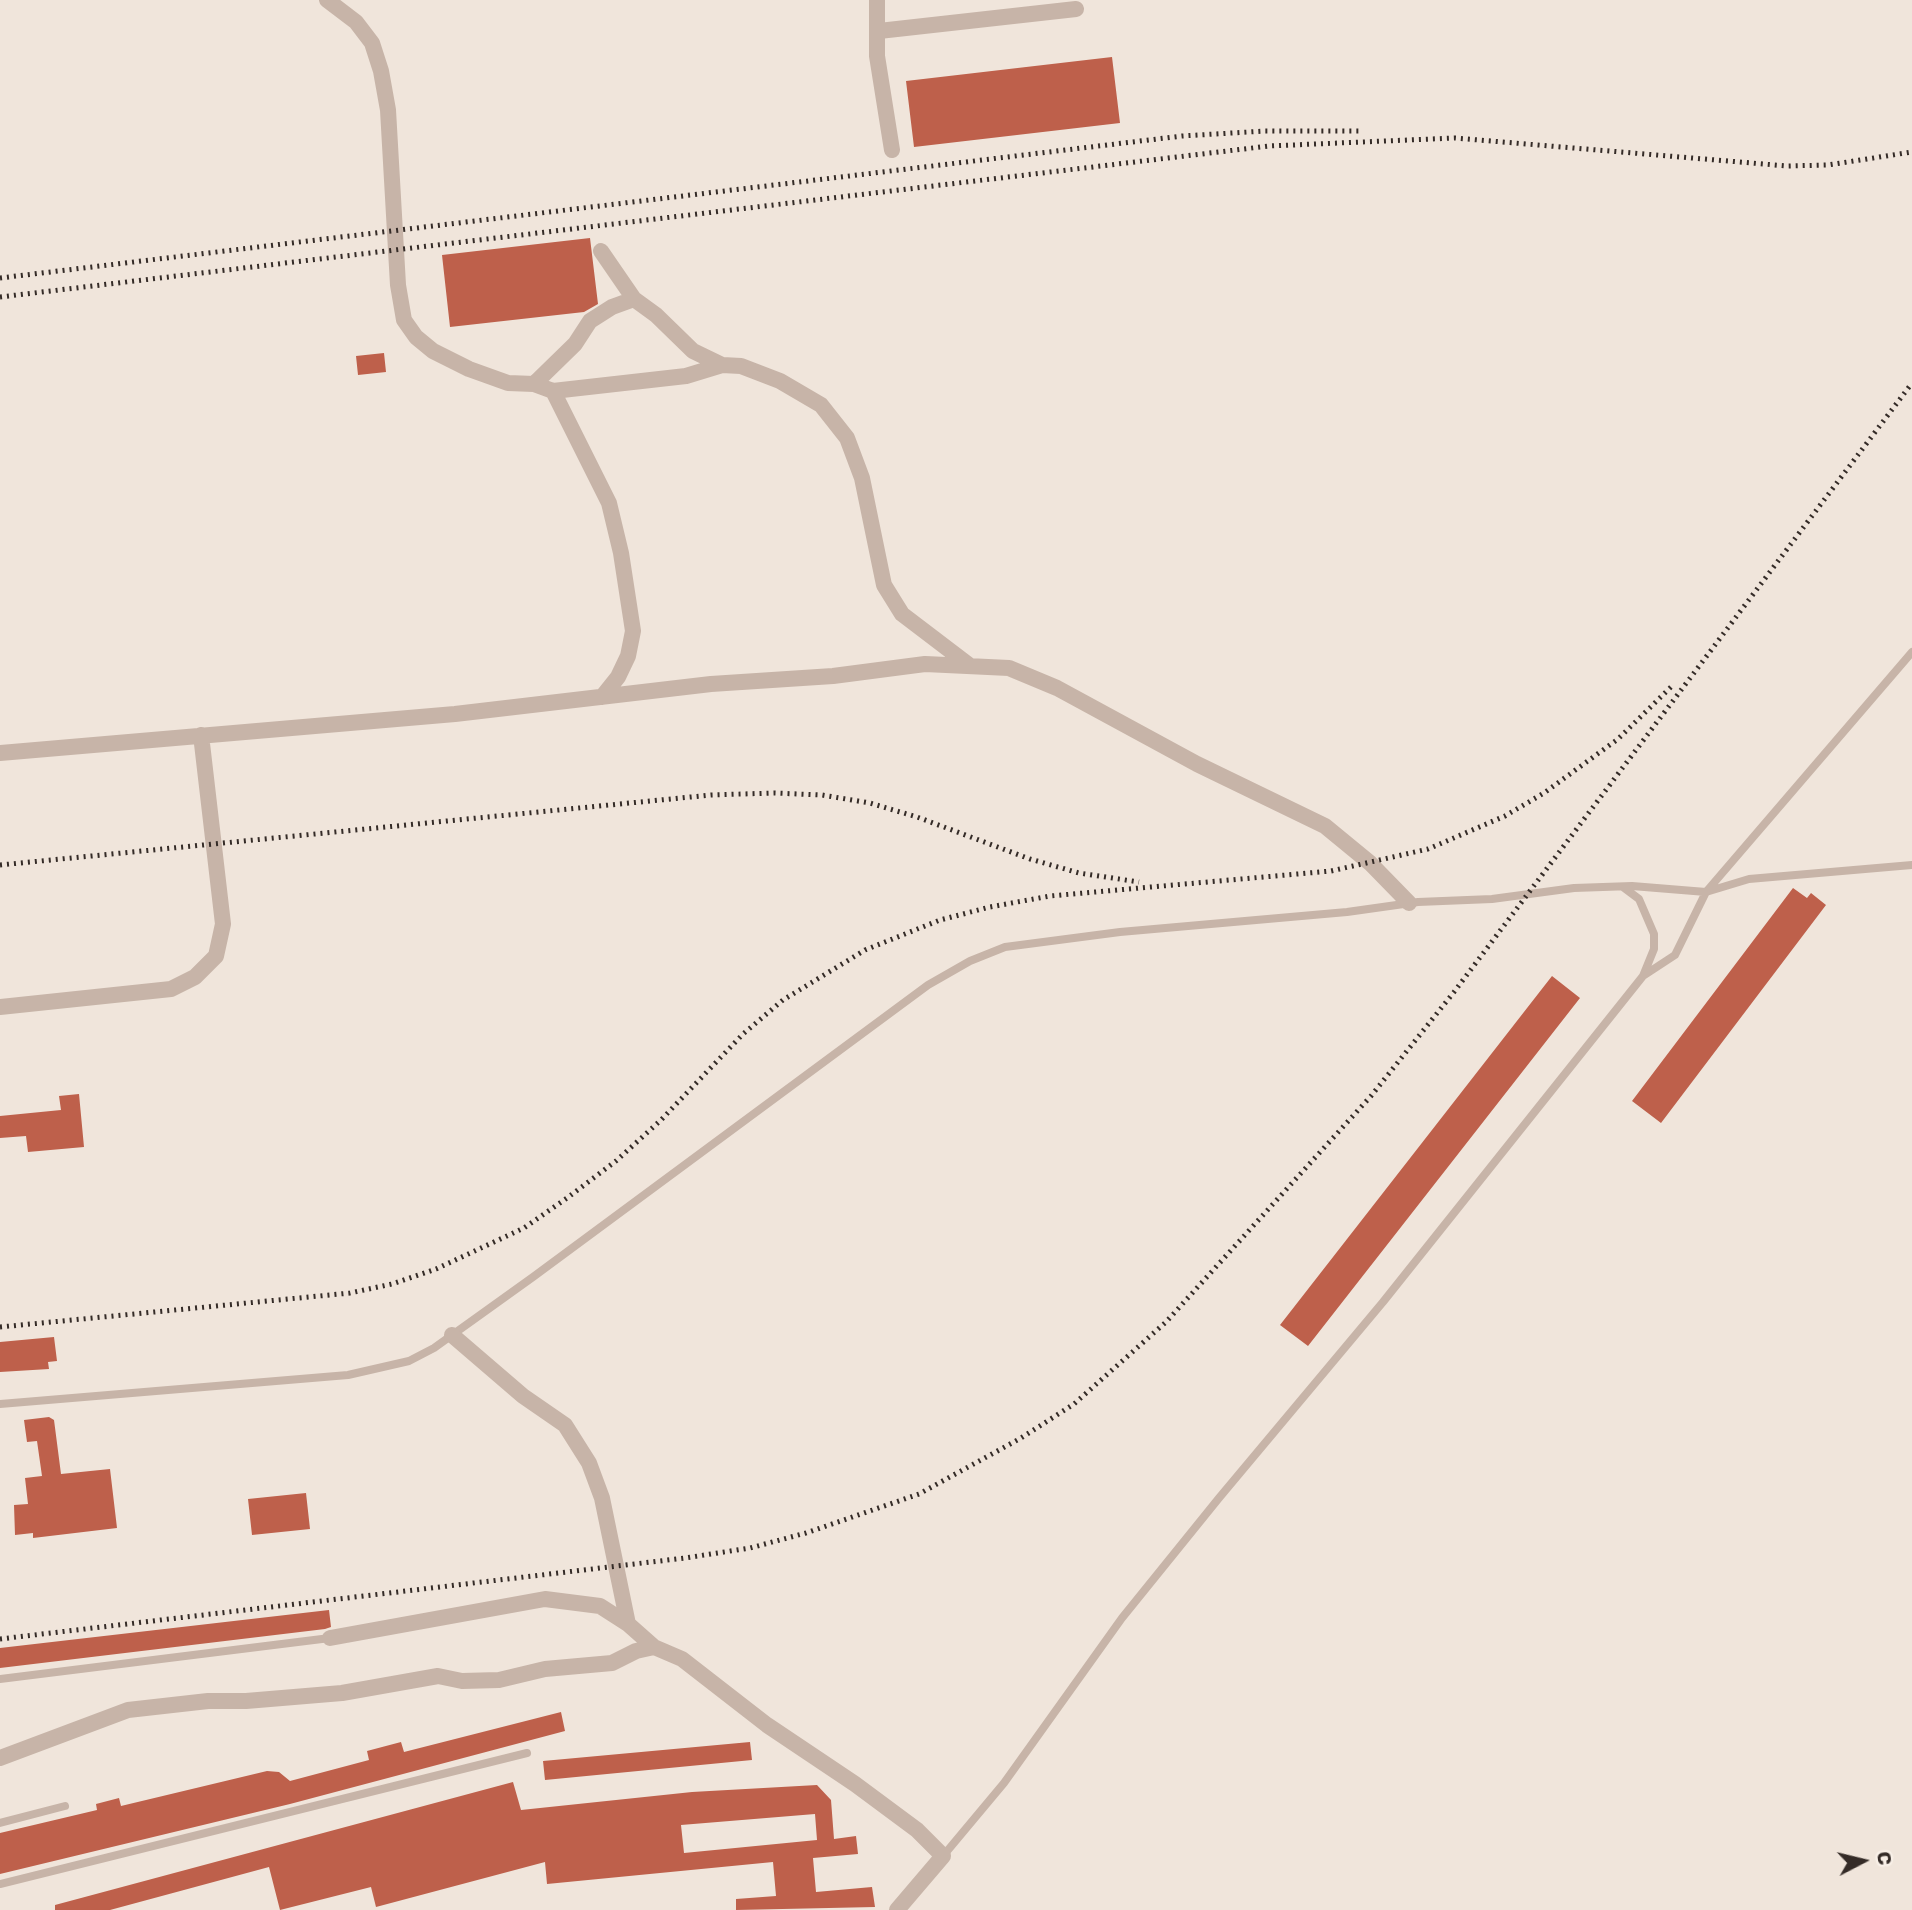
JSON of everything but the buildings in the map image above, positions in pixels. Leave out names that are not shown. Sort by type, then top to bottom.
[{"type":"street","points":[[327,0],[356,22],[372,43],[381,71],[388,110],[398,285],[404,320],[416,337],[433,351],[469,369],[508,383],[534,384],[552,391],[686,376],[722,365],[741,366],[780,381],[821,405],[847,438],[862,478],[884,586],[902,614],[970,665]]},
{"type":"street","points":[[877,0],[877,56],[892,150]]},
{"type":"street","points":[[879,31],[1076,9]]},
{"type":"street","points":[[601,251],[634,299],[656,315],[693,351],[722,365]]},
{"type":"street","points":[[534,384],[575,344],[590,321],[612,307],[634,299]]},
{"type":"street","points":[[552,391],[609,503],[631,606],[633,631],[628,656],[618,677],[602,697]]},
{"type":"street","points":[[0,753],[455,714],[925,664],[1009,668],[1056,688],[1197,764],[1325,826],[1370,863],[1409,903]]},
{"type":"street","points":[[0,1007],[171,989],[195,977],[216,957],[223,924],[201,735]]},
{"type":"street","points":[[452,1335],[523,1396],[565,1425],[589,1463],[602,1498],[628,1624]]},
{"type":"street","points":[[330,1637],[545,1599],[600,1606],[628,1624],[654,1647],[682,1658],[767,1725],[907,1823],[943,1856],[897,1910]]},
{"type":"street","points":[[0,1758],[128,1710],[208,1701],[246,1701],[341,1693],[438,1676],[462,1681],[499,1680],[545,1669],[612,1663],[636,1651],[654,1647]]},
{"type":"lane","points":[[1643,976],[1675,955],[1706,892],[1912,652]]},
{"type":"lane","points":[[0,1404],[348,1375],[410,1361],[452,1335],[928,985],[970,961],[1005,947],[1409,903],[1492,899],[1574,888],[1623,887],[1706,892],[1749,879],[1912,865]]},
{"type":"lane","points":[[943,1856],[1004,1783],[1122,1618],[1383,1302],[1643,976],[1654,949],[1654,934],[1639,899],[1623,887]]},
{"type":"lane","points":[[0,1679],[330,1637]]},
{"type":"lane","points":[[0,1884],[527,1754]]},
{"type":"lane","points":[[0,1823],[65,1806]]},
{"type":"railway","points":[[0,278],[1182,136],[1265,131],[1360,131]]},
{"type":"railway","points":[[0,297],[1269,146],[1455,138],[1787,166],[1828,165],[1912,152]]},
{"type":"railway","points":[[0,1639],[750,1548],[806,1533],[919,1494],[1021,1438],[1074,1404],[1166,1322],[1371,1096],[1454,992],[1912,383]]},
{"type":"railway","points":[[0,1327],[350,1293],[392,1284],[436,1269],[524,1228],[567,1198],[616,1161],[661,1120],[743,1034],[783,1000],[865,950],[940,920],[1050,896],[1331,871],[1428,849],[1505,816],[1544,793],[1618,739],[1674,684]]},
{"type":"railway","points":[[0,865],[711,795],[774,793],[822,795],[870,803],[917,817],[1030,859],[1079,873],[1139,882]]}]
